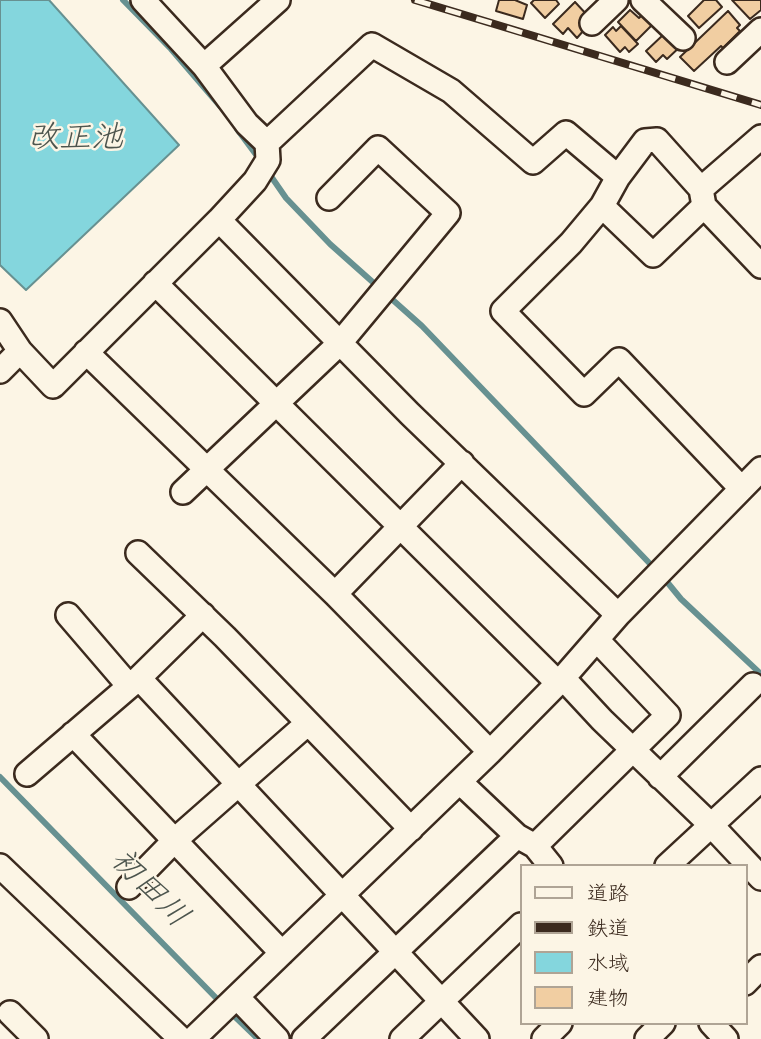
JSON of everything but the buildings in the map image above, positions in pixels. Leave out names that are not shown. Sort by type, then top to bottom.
[{"type":"street","points":[[143,0],[204,66],[267,151]]},
{"type":"street","points":[[204,66],[278,0]]},
{"type":"street","points":[[592,23],[615,0]]},
{"type":"street","points":[[643,0],[683,38]]},
{"type":"street","points":[[727,62],[761,30]]},
{"type":"street","points":[[0,321],[20,351],[53,386],[256,181],[267,151],[372,45],[451,91],[533,162],[566,133],[618,177]]},
{"type":"street","points":[[602,206],[653,255],[702,197],[761,137]]},
{"type":"street","points":[[741,488],[619,360],[584,394],[503,311],[571,243],[602,206],[618,177],[645,141],[657,141],[761,266]]},
{"type":"street","points":[[183,492],[340,343],[448,213],[378,148],[328,198]]},
{"type":"street","points":[[219,220],[410,414],[618,615]]},
{"type":"street","points":[[155,284],[399,528],[712,826],[744,864]]},
{"type":"street","points":[[0,371],[20,351]]},
{"type":"street","points":[[86,352],[335,594],[490,752]]},
{"type":"street","points":[[335,594],[462,463]]},
{"type":"street","points":[[193,1039],[490,752],[618,615],[761,469]]},
{"type":"street","points":[[138,553],[203,615],[411,829]]},
{"type":"street","points":[[68,615],[237,784],[477,1039]]},
{"type":"street","points":[[27,774],[134,682],[203,615]]},
{"type":"street","points":[[303,1039],[397,951],[633,749],[668,715],[597,640]]},
{"type":"street","points":[[660,777],[753,685]]},
{"type":"street","points":[[129,887],[175,840],[308,723]]},
{"type":"street","points":[[73,734],[282,953]]},
{"type":"street","points":[[669,864],[761,779]]},
{"type":"street","points":[[460,782],[549,864]]},
{"type":"street","points":[[0,866],[181,1039]]},
{"type":"street","points":[[402,1039],[520,926]]},
{"type":"street","points":[[747,981],[761,967]]},
{"type":"street","points":[[237,997],[277,1039]]},
{"type":"street","points":[[3,1013],[36,1039]]},
{"type":"street","points":[[544,1039],[558,1025]]},
{"type":"street","points":[[647,1039],[661,1025]]},
{"type":"street","points":[[713,1025],[726,1039]]},
{"type":"water","name":"改正池","points":[[0,0],[49,0],[179,145],[26,290],[0,265]]},
{"type":"waterway","points":[[123,0],[171,49],[220,106]]},
{"type":"waterway","points":[[237,129],[260,160]]},
{"type":"waterway","points":[[268,172],[286,198],[330,244],[422,326],[655,569]]},
{"type":"waterway","points":[[663,577],[681,599],[761,674]]},
{"type":"waterway","name":"初田川","points":[[0,777],[222,1004]]},
{"type":"waterway","name":"初田川","points":[[229,1011],[258,1039]]},
{"type":"railway","points":[[415,0],[761,105]]}]
